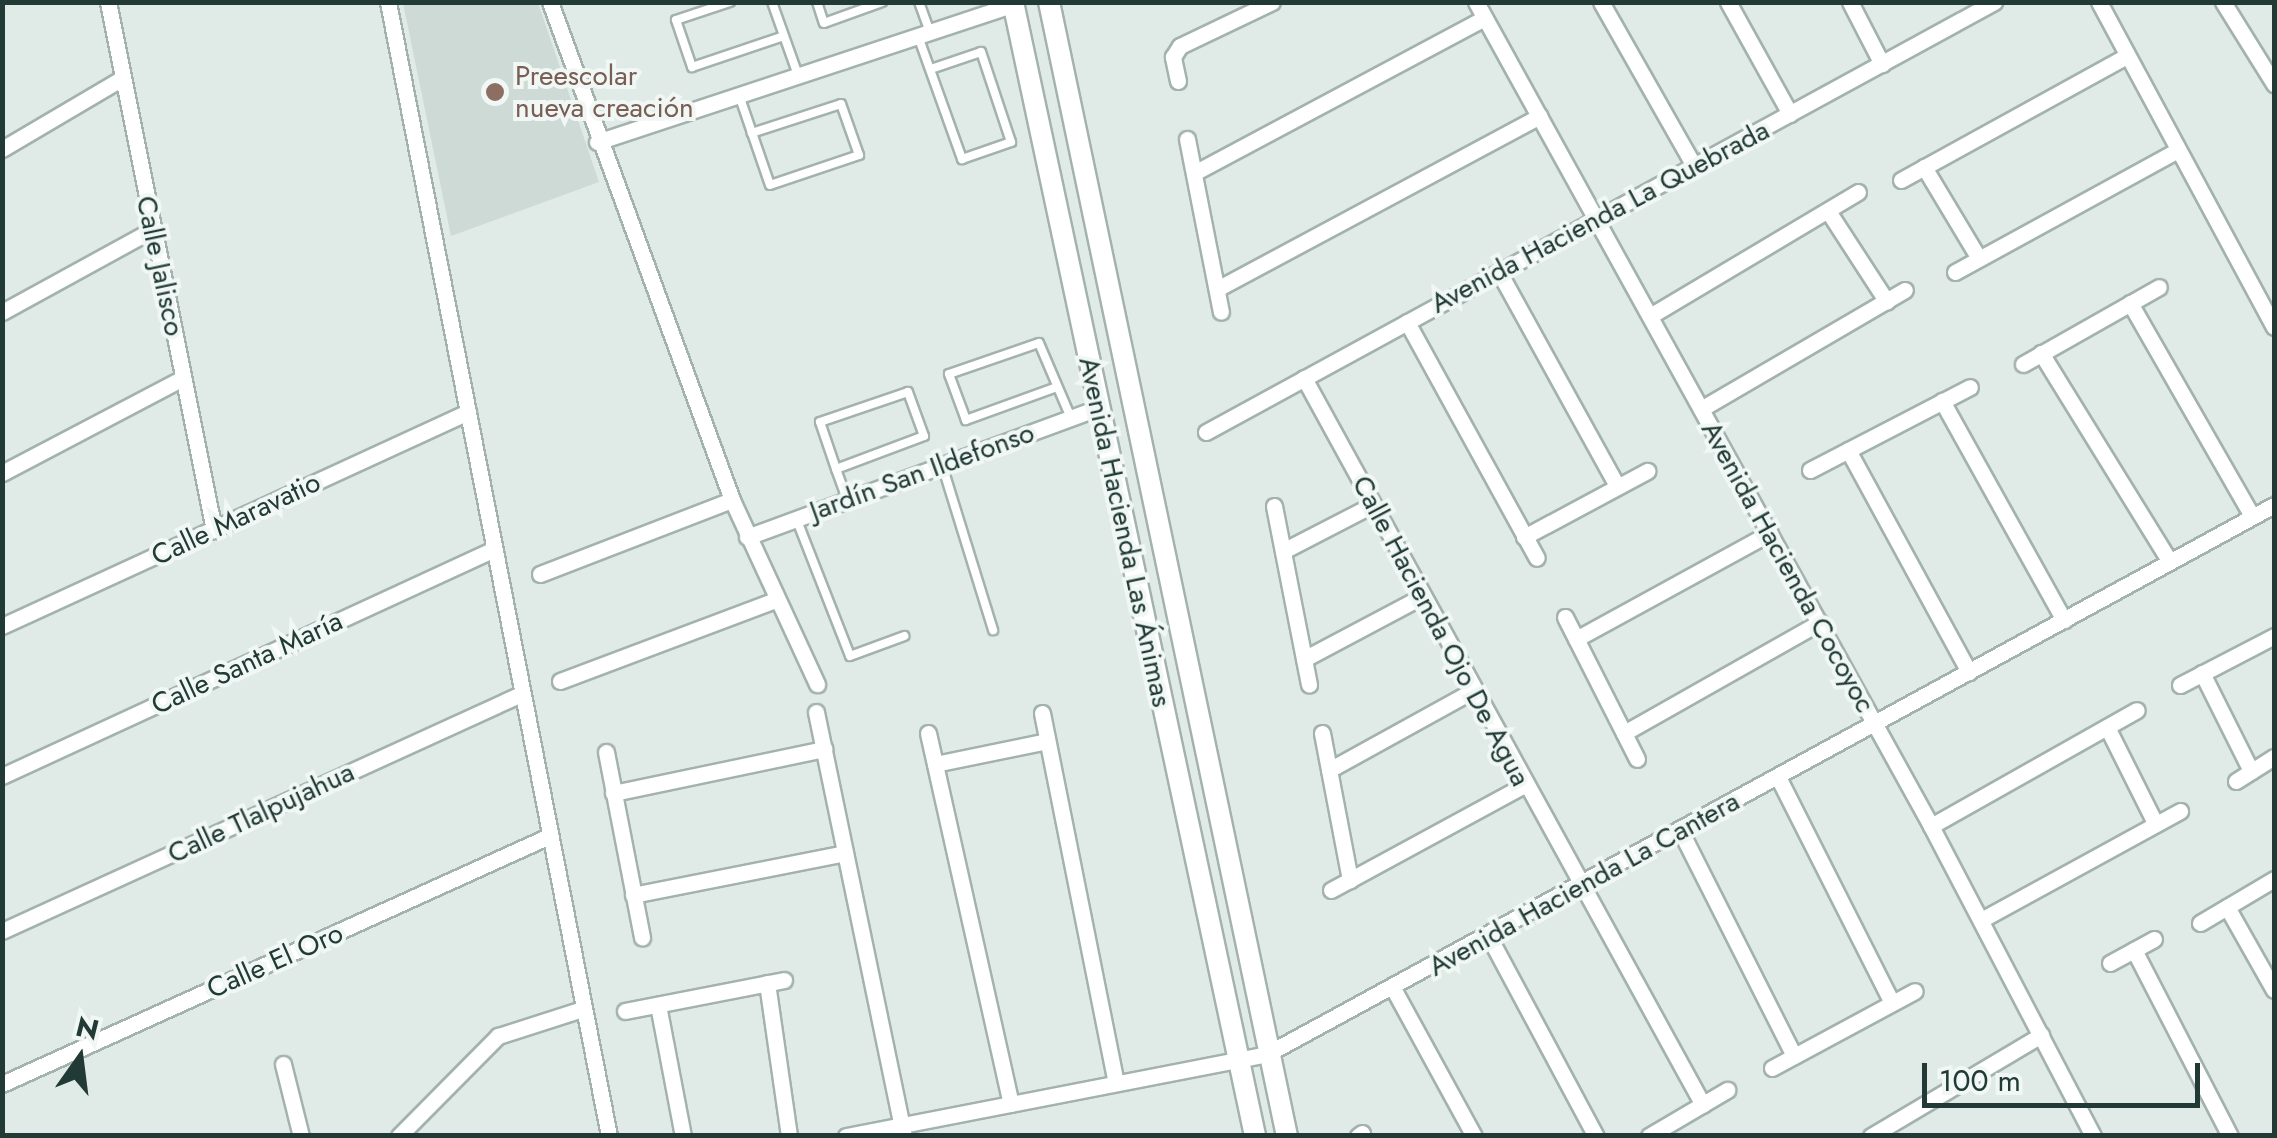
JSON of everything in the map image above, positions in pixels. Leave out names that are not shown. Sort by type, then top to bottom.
[{"type":"street","name":"Calle Jalisco","points":[[108,2],[214,530]]},
{"type":"street","points":[[388,2],[468,412],[518,695],[608,1136]]},
{"type":"street","points":[[550,2],[597,142],[732,500],[774,600],[816,684]]},
{"type":"street","name":"Avenida Hacienda Las Ánimas","points":[[1049,2],[1287,1136]]},
{"type":"street","points":[[1178,81],[1173,56],[1180,46],[1272,2]]},
{"type":"street","name":"Avenida Hacienda Cocoyoc","points":[[1476,2],[1931,826],[2092,1135]]},
{"type":"street","points":[[1602,2],[1694,166]]},
{"type":"street","points":[[1728,2],[1790,114]]},
{"type":"street","points":[[1850,2],[1882,64]]},
{"type":"street","name":"Avenida Hacienda La Quebrada","points":[[1206,432],[1882,64],[1976,7],[1994,2]]},
{"type":"street","points":[[2099,2],[2125,58],[2274,326]]},
{"type":"street","points":[[597,142],[1013,3]]},
{"type":"street","name":"Avenida Hacienda Las Ánimas","points":[[1013,3],[1255,1136]]},
{"type":"street","points":[[2227,4],[2274,84]]},
{"type":"street","points":[[1194,173],[1484,18]]},
{"type":"street","points":[[1901,180],[2125,58]]},
{"type":"street","points":[[2,149],[122,79]]},
{"type":"street","points":[[1217,289],[1539,116]]},
{"type":"street","points":[[1186,140],[1221,312]]},
{"type":"street","points":[[1955,272],[2176,150]]},
{"type":"street","points":[[1924,167],[1978,257]]},
{"type":"street","points":[[1650,316],[1858,192]]},
{"type":"street","points":[[1828,211],[1886,302]]},
{"type":"street","points":[[2,312],[152,230]]},
{"type":"street","points":[[1499,272],[1617,486]]},
{"type":"street","points":[[2023,364],[2159,287]]},
{"type":"street","points":[[1701,409],[1905,290]]},
{"type":"street","points":[[2130,303],[2252,516]]},
{"type":"street","points":[[1406,322],[1536,558]]},
{"type":"street","points":[[2041,354],[2169,560]]},
{"type":"street","points":[[2,473],[183,378]]},
{"type":"street","name":"Calle Hacienda Ojo De Agua","points":[[1304,378],[1420,597],[1702,1105]]},
{"type":"street","points":[[1810,470],[1970,387]]},
{"type":"street","points":[[1942,401],[2064,620]]},
{"type":"street","name":"Jardín San Ildefonso","points":[[747,537],[1097,408]]},
{"type":"street","name":"Calle Maravatio","points":[[2,626],[468,412]]},
{"type":"street","points":[[1848,450],[1970,672]]},
{"type":"street","points":[[1524,537],[1647,471]]},
{"type":"street","points":[[540,574],[732,500]]},
{"type":"street","points":[[1283,551],[1372,505]]},
{"type":"street","name":"Avenida Hacienda La Cantera","points":[[846,1136],[903,1130],[1011,1104],[1268,1054],[1394,990],[1488,934],[2274,505]]},
{"type":"street","points":[[1274,506],[1308,685]]},
{"type":"street","points":[[1576,639],[1770,533]]},
{"type":"street","name":"Calle Santa María","points":[[2,776],[492,550]]},
{"type":"street","points":[[1304,659],[1420,597]]},
{"type":"street","points":[[560,681],[774,600]]},
{"type":"street","points":[[1565,617],[1637,760]]},
{"type":"street","points":[[1624,733],[1820,622]]},
{"type":"street","points":[[2180,685],[2274,636]]},
{"type":"street","points":[[2202,673],[2251,771]]},
{"type":"street","points":[[1329,770],[1472,691]]},
{"type":"street","name":"Calle Tlalpujahua","points":[[2,931],[518,695]]},
{"type":"street","points":[[1931,826],[2137,710]]},
{"type":"street","points":[[816,712],[903,1130]]},
{"type":"street","points":[[1042,713],[1116,1084]]},
{"type":"street","points":[[2107,727],[2155,823]]},
{"type":"street","points":[[928,733],[1011,1104]]},
{"type":"street","points":[[1322,733],[1350,880]]},
{"type":"street","points":[[935,764],[1047,741]]},
{"type":"street","points":[[614,793],[824,749]]},
{"type":"street","points":[[606,752],[642,938]]},
{"type":"street","points":[[2236,781],[2274,758]]},
{"type":"street","points":[[1778,777],[1892,1004]]},
{"type":"street","points":[[1332,890],[1524,785]]},
{"type":"street","points":[[1981,920],[2180,811]]},
{"type":"street","points":[[1680,830],[1794,1056]]},
{"type":"street","name":"Calle El Oro","points":[[2,1084],[547,837]]},
{"type":"street","points":[[633,896],[846,853]]},
{"type":"street","points":[[2200,923],[2274,879]]},
{"type":"street","points":[[2226,907],[2274,990]]},
{"type":"street","points":[[1488,934],[1596,1136]]},
{"type":"street","points":[[2110,963],[2154,939]]},
{"type":"street","points":[[2134,950],[2230,1136]]},
{"type":"street","points":[[625,1012],[784,980]]},
{"type":"street","points":[[767,984],[789,1136]]},
{"type":"street","points":[[1394,990],[1474,1136]]},
{"type":"street","points":[[1772,1068],[1915,991]]},
{"type":"street","points":[[658,1005],[682,1136]]},
{"type":"street","points":[[408,1135],[498,1036],[582,1009]]},
{"type":"street","points":[[1871,1136],[2041,1034]]},
{"type":"street","points":[[283,1064],[302,1136]]},
{"type":"street","points":[[1649,1136],[1728,1090]]},
{"type":"lane","points":[[730,2],[676,20],[692,67],[784,36]]},
{"type":"lane","points":[[772,2],[798,75]]},
{"type":"lane","points":[[817,2],[824,22],[882,2]]},
{"type":"lane","points":[[919,2],[930,69],[962,159],[1011,142],[981,52],[930,69]]},
{"type":"lane","points":[[739,95],[752,133],[770,185],[859,155],[841,104],[752,133]]},
{"type":"lane","points":[[1057,386],[966,420],[949,374],[1039,343],[1071,418]]},
{"type":"lane","points":[[836,469],[924,436],[908,392],[820,422],[836,469],[847,499]]},
{"type":"lane","points":[[942,465],[993,630]]},
{"type":"lane","points":[[796,518],[850,656],[904,636]]},
{"type":"shaded area","name":"Preescolar nueva creación","points":[[403,3],[538,3],[599,182],[451,236]]},
{"type":"place","name":"Preescolar nueva creación","points":[[495,92]]}]
